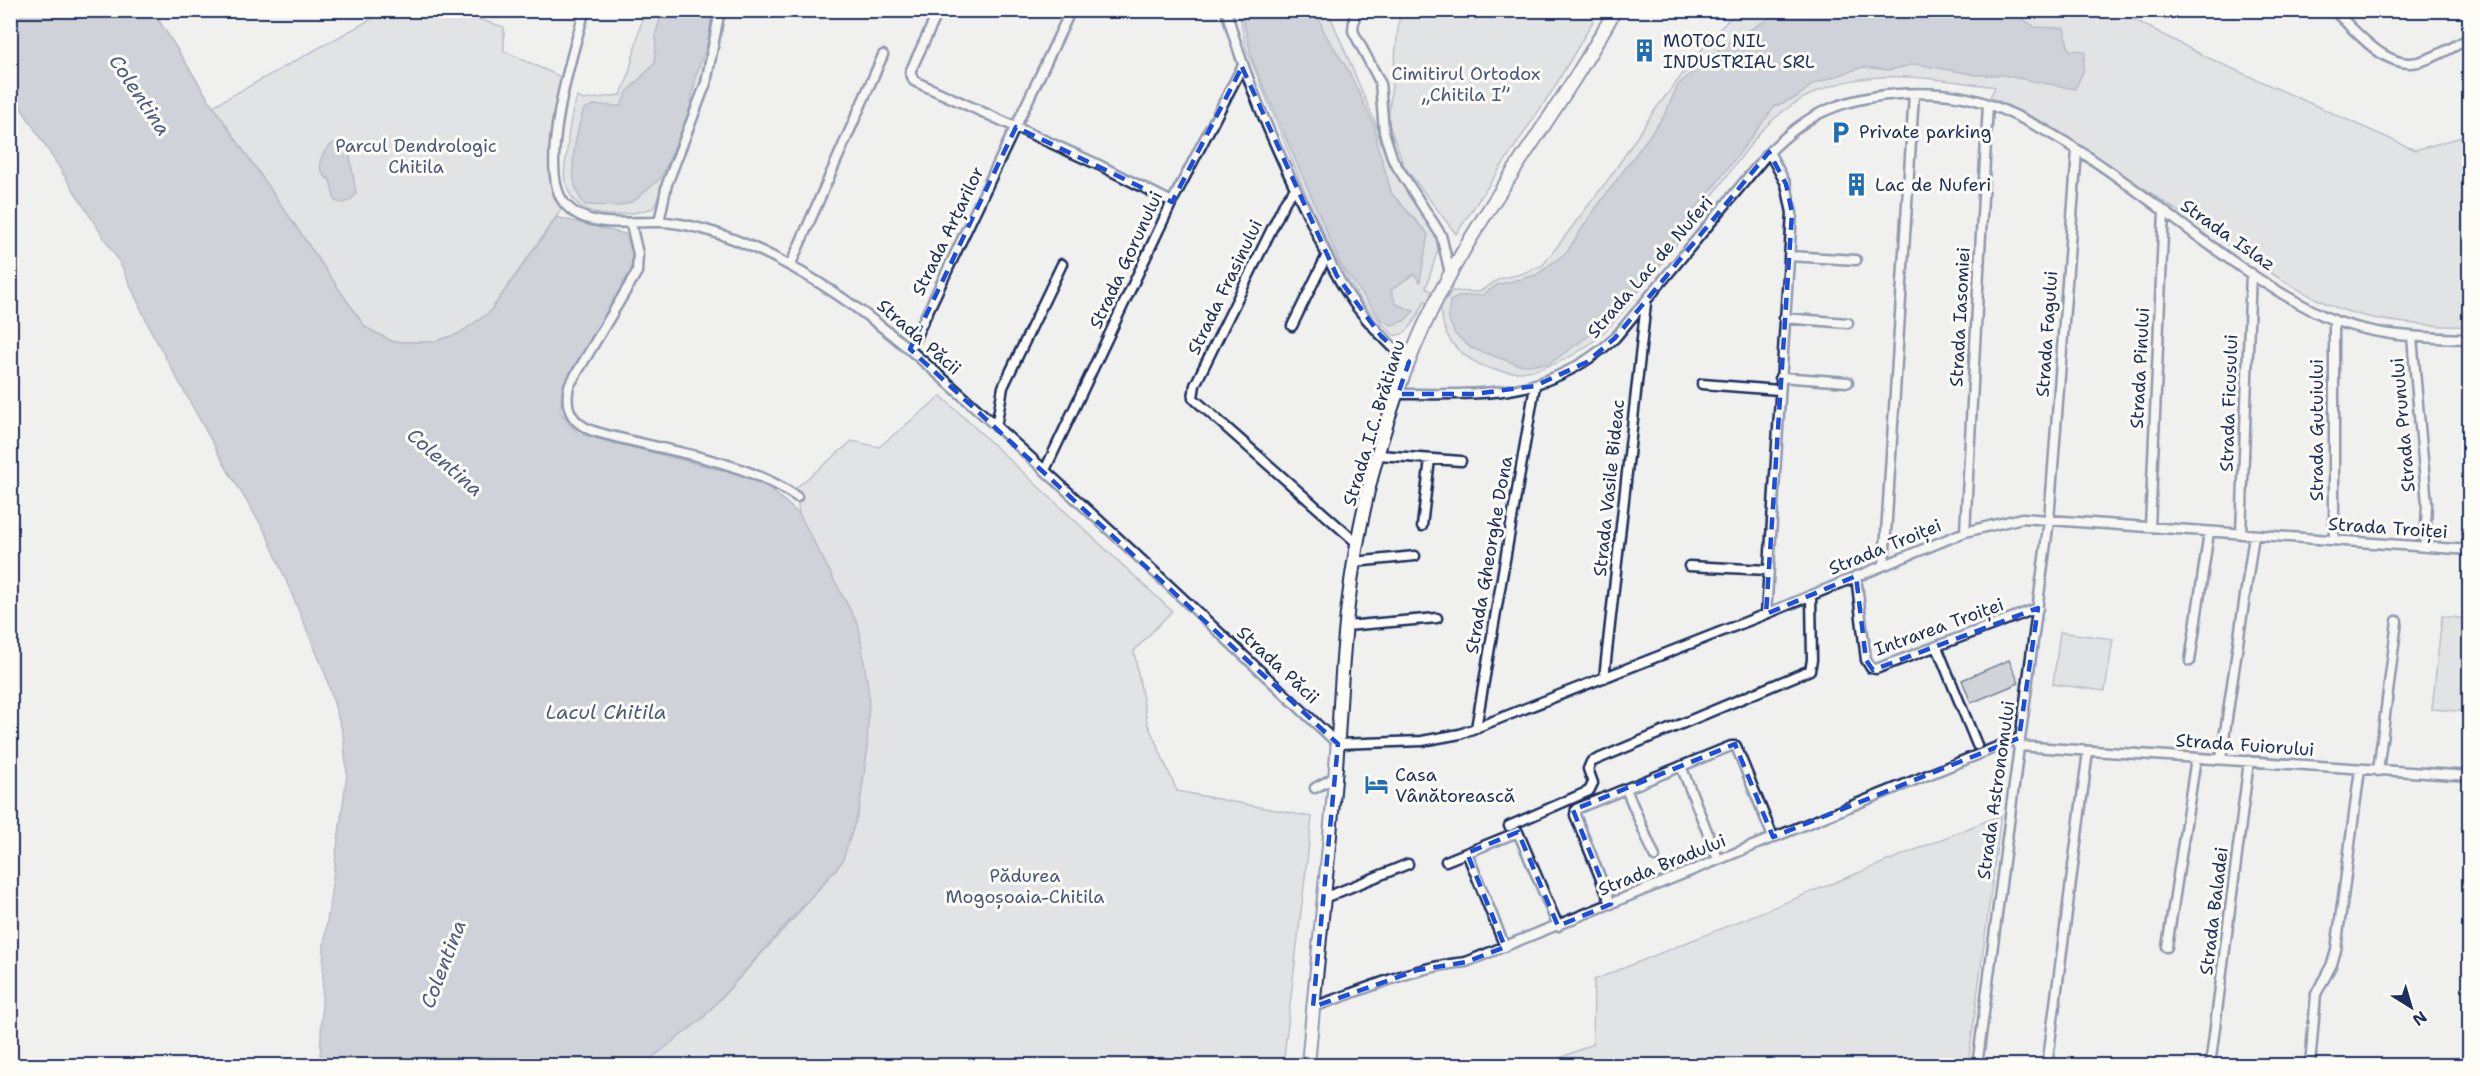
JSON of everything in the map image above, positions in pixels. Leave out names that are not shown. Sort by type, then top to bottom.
[{"type":"main road","name":"Strada I.C. Brătianu","points":[[1308,1065],[1338,744],[1346,626],[1357,543],[1379,455],[1409,362],[1450,273],[1593,51],[1615,10]]},
{"type":"street","name":"Strada Păcii","points":[[585,10],[565,80],[554,169],[556,188],[565,204],[578,214],[595,220],[632,224],[659,222],[703,229],[724,236],[790,266],[870,315],[1045,470],[1338,744]]},
{"type":"street","points":[[659,222],[667,184],[705,83],[720,10]]},
{"type":"street","points":[[939,10],[909,72],[910,78],[1172,202]]},
{"type":"street","name":"Strada Arțarilor","points":[[910,349],[1071,10]]},
{"type":"street","points":[[1226,10],[1242,67],[1295,189],[1327,255],[1356,306],[1381,336],[1409,362]]},
{"type":"street","points":[[1355,10],[1353,31],[1380,82],[1384,132],[1393,160],[1441,235],[1450,273]]},
{"type":"street","points":[[2333,10],[2383,54],[2407,64],[2420,62],[2469,38]]},
{"type":"street","points":[[790,266],[883,55]]},
{"type":"street","name":"Strada Gorunului","points":[[1045,470],[1172,202],[1242,67]]},
{"type":"street","points":[[1884,565],[1914,94]]},
{"type":"street","name":"Strada Lac de Nuferi","points":[[1398,394],[1474,394],[1535,386],[1587,362],[1615,338],[1769,152],[1787,135],[1827,110],[1868,98],[1914,94],[1955,97],[1988,104]]},
{"type":"street","name":"Strada Islaz","points":[[1988,104],[2077,151],[2251,273],[2308,308],[2334,320],[2412,337],[2469,339]]},
{"type":"street","name":"Strada Iasomiei","points":[[1965,531],[1988,104]]},
{"type":"street","name":"Strada Fagului","points":[[2049,520],[2077,151]]},
{"type":"street","points":[[1766,614],[1791,204],[1783,178],[1769,152]]},
{"type":"street","name":"Strada Frasinului","points":[[1295,189],[1286,200],[1195,385],[1193,398],[1357,543]]},
{"type":"street","name":"Strada Pinului","points":[[2150,527],[2164,211]]},
{"type":"street","points":[[632,224],[638,254],[637,272],[569,386],[566,404],[569,413],[583,427],[593,431],[736,467],[782,487],[797,497]]},
{"type":"street","points":[[1292,326],[1327,255]]},
{"type":"street","points":[[1789,256],[1856,260]]},
{"type":"street","points":[[996,427],[1003,387],[1062,264]]},
{"type":"street","name":"Strada Ficusului","points":[[2241,534],[2251,273]]},
{"type":"street","name":"Strada Vasile Bideac","points":[[1604,678],[1646,302]]},
{"type":"street","points":[[1784,318],[1848,323]]},
{"type":"street","name":"Strada Gutuiului","points":[[2334,320],[2334,540]]},
{"type":"street","name":"Strada Prunului","points":[[2412,337],[2427,504],[2425,547]]},
{"type":"street","points":[[1780,377],[1848,382]]},
{"type":"street","points":[[1702,384],[1779,390]]},
{"type":"street","name":"Strada Gheorghe Dona","points":[[1476,729],[1535,386]]},
{"type":"street","points":[[1379,455],[1461,461]]},
{"type":"street","points":[[1422,526],[1430,459]]},
{"type":"street","name":"Strada Troiței","points":[[1338,744],[1438,740],[1476,729],[1766,614],[1965,531],[2007,520],[2049,520],[2469,550]]},
{"type":"street","name":"Strada Astronomului","points":[[1977,1065],[2049,520]]},
{"type":"street","points":[[2190,661],[2210,532]]},
{"type":"street","points":[[2221,759],[2254,535]]},
{"type":"street","points":[[1354,562],[1415,556]]},
{"type":"street","points":[[1689,566],[1768,570]]},
{"type":"street","name":"Intrarea Troiței","points":[[1856,576],[1866,660],[1871,668],[1881,669],[2038,608]]},
{"type":"street","points":[[1509,826],[1589,791],[1593,783],[1588,769],[1591,762],[1810,670],[1812,660],[1811,595]]},
{"type":"street","points":[[1346,626],[1437,618]]},
{"type":"street","points":[[2378,771],[2397,621]]},
{"type":"street","points":[[1937,647],[1977,745]]},
{"type":"street","name":"Strada Fuiorului","points":[[2019,742],[2088,751],[2469,776]]},
{"type":"street","name":"Strada Bradului","points":[[1313,1007],[1418,970],[1439,964],[1466,962],[1773,837],[2019,742]]},
{"type":"street","points":[[1611,904],[1575,812],[1681,766],[1733,745],[1736,746],[1773,837]]},
{"type":"street","points":[[2047,1065],[2088,751]]},
{"type":"street","points":[[2167,947],[2196,758]]},
{"type":"street","name":"Strada Baladei","points":[[2210,1065],[2249,761]]},
{"type":"street","points":[[1681,766],[1718,860]]},
{"type":"street","points":[[2310,1065],[2316,994],[2332,964],[2336,950],[2360,770]]},
{"type":"street","points":[[1315,788],[1335,777]]},
{"type":"street","points":[[1626,789],[1655,857]]},
{"type":"street","points":[[1446,861],[1518,832],[1558,926]]},
{"type":"street","points":[[1467,853],[1505,947]]},
{"type":"street","points":[[1324,898],[1408,864]]},
{"type":"highlighted area","points":[[1242,67],[1337,276],[1381,336],[1409,362],[1398,394],[1474,394],[1535,386],[1587,362],[1615,338],[1769,152],[1786,184],[1792,213],[1766,614],[1856,576],[1866,660],[1873,670],[2038,608],[2019,738],[1773,837],[1735,744],[1573,810],[1611,904],[1558,926],[1518,832],[1467,853],[1505,947],[1466,962],[1418,970],[1313,1007],[1338,744],[910,349],[1016,127],[1172,202]]},
{"type":"green space","points":[[2116,10],[2204,56],[2415,150],[2469,135],[2469,326],[2437,326],[2384,320],[2335,307],[2310,295],[2269,272],[2049,125],[1990,97],[1995,87],[1931,79],[1871,78],[1842,83],[1815,92],[1788,108],[1762,130],[1651,277],[1612,324],[1591,343],[1577,353],[1545,367],[1529,371],[1495,370],[1463,354],[1451,342],[1444,327],[1441,308],[1425,301],[1409,329],[1399,335],[1393,335],[1360,300],[1332,251],[1304,190],[1246,48],[1239,11],[1328,11],[1378,129],[1440,243],[1426,288],[1446,299],[1452,291],[1479,292],[1499,279],[1521,274],[1543,265],[1613,173],[1654,111],[1710,39],[1737,11]]},
{"type":"green space","name":"Parcul Dendrologic Chitila","points":[[386,11],[451,11],[504,27],[504,51],[565,79],[554,169],[565,204],[489,313],[458,334],[433,342],[393,342],[365,327],[213,106]]},
{"type":"green space","points":[[644,11],[720,11],[701,97],[668,180],[653,208],[627,214],[600,214],[578,204],[570,194],[565,180],[564,170],[571,117],[577,97],[583,100],[621,95],[628,77]]},
{"type":"green space","name":"Cimitirul Ortodox „Chitila I”","points":[[1400,11],[1599,11],[1554,88],[1456,234],[1404,166],[1388,121]]},
{"type":"green space","name":"Pădurea Mogoșoaia-Chitila","points":[[941,396],[1172,611],[1134,651],[1147,722],[1177,791],[1312,817],[1283,1065],[641,1066],[702,1019],[842,862],[859,810],[867,752],[859,627],[799,514],[796,488],[852,441],[879,447]]},
{"type":"green space","points":[[2442,616],[2469,619],[2469,712],[2432,709]]},
{"type":"green space","points":[[2060,632],[2113,639],[2105,691],[2053,684]]},
{"type":"green space","points":[[2009,660],[2019,683],[1971,703],[1962,680]]},
{"type":"green space","points":[[2001,815],[1968,1065],[1544,1065],[1593,1044],[1594,980]]},
{"type":"water","name":"Lacul Chitila","points":[[11,11],[153,11],[213,106],[365,327],[393,342],[433,342],[458,334],[489,313],[557,217],[625,234],[636,260],[616,300],[572,370],[564,388],[560,410],[567,422],[579,434],[741,475],[768,487],[799,514],[859,627],[869,695],[867,752],[859,810],[842,862],[702,1019],[641,1066],[320,1065],[324,944],[347,774],[343,734],[325,673],[266,533],[227,469],[151,331],[120,263],[11,92]]},
{"type":"water","points":[[663,11],[712,11],[709,40],[696,75],[689,114],[661,178],[634,201],[619,206],[585,205],[575,184],[573,171],[577,132],[584,109],[593,105],[621,106],[627,92],[655,63],[656,32]]},
{"type":"water","points":[[1241,11],[1316,11],[1325,34],[1347,68],[1375,127],[1378,147],[1392,194],[1428,234],[1420,282],[1414,274],[1391,290],[1396,304],[1414,311],[1404,321],[1392,325],[1381,320],[1341,265],[1253,62]]},
{"type":"water","points":[[1781,11],[2010,11],[2035,27],[2064,28],[2069,50],[2085,51],[2083,72],[2075,89],[2002,75],[1977,75],[1916,64],[1889,70],[1863,67],[1813,84],[1797,97],[1775,106],[1706,197],[1688,216],[1662,263],[1611,320],[1549,364],[1519,365],[1471,348],[1455,334],[1448,317],[1450,301],[1460,296],[1482,295],[1497,285],[1536,275],[1567,252],[1590,216],[1664,116],[1678,85],[1720,48]]},
{"type":"water","points":[[337,142],[345,145],[349,150],[356,194],[344,203],[335,201],[330,180],[320,166],[326,149]]},
{"type":"place","name":"MOTOC NIL INDUSTRIAL SRL","points":[[1645,51]]},
{"type":"place","name":"Private parking","points":[[1841,132]]},
{"type":"place","name":"Lac de Nuferi","points":[[1857,185]]},
{"type":"place","name":"Casa Vânătorească","points":[[1377,785]]},
{"type":"water label","name":"Colentina","points":[[140,95]]},
{"type":"water label","name":"Colentina","points":[[445,462]]},
{"type":"water label","name":"Colentina","points":[[443,964]]}]
